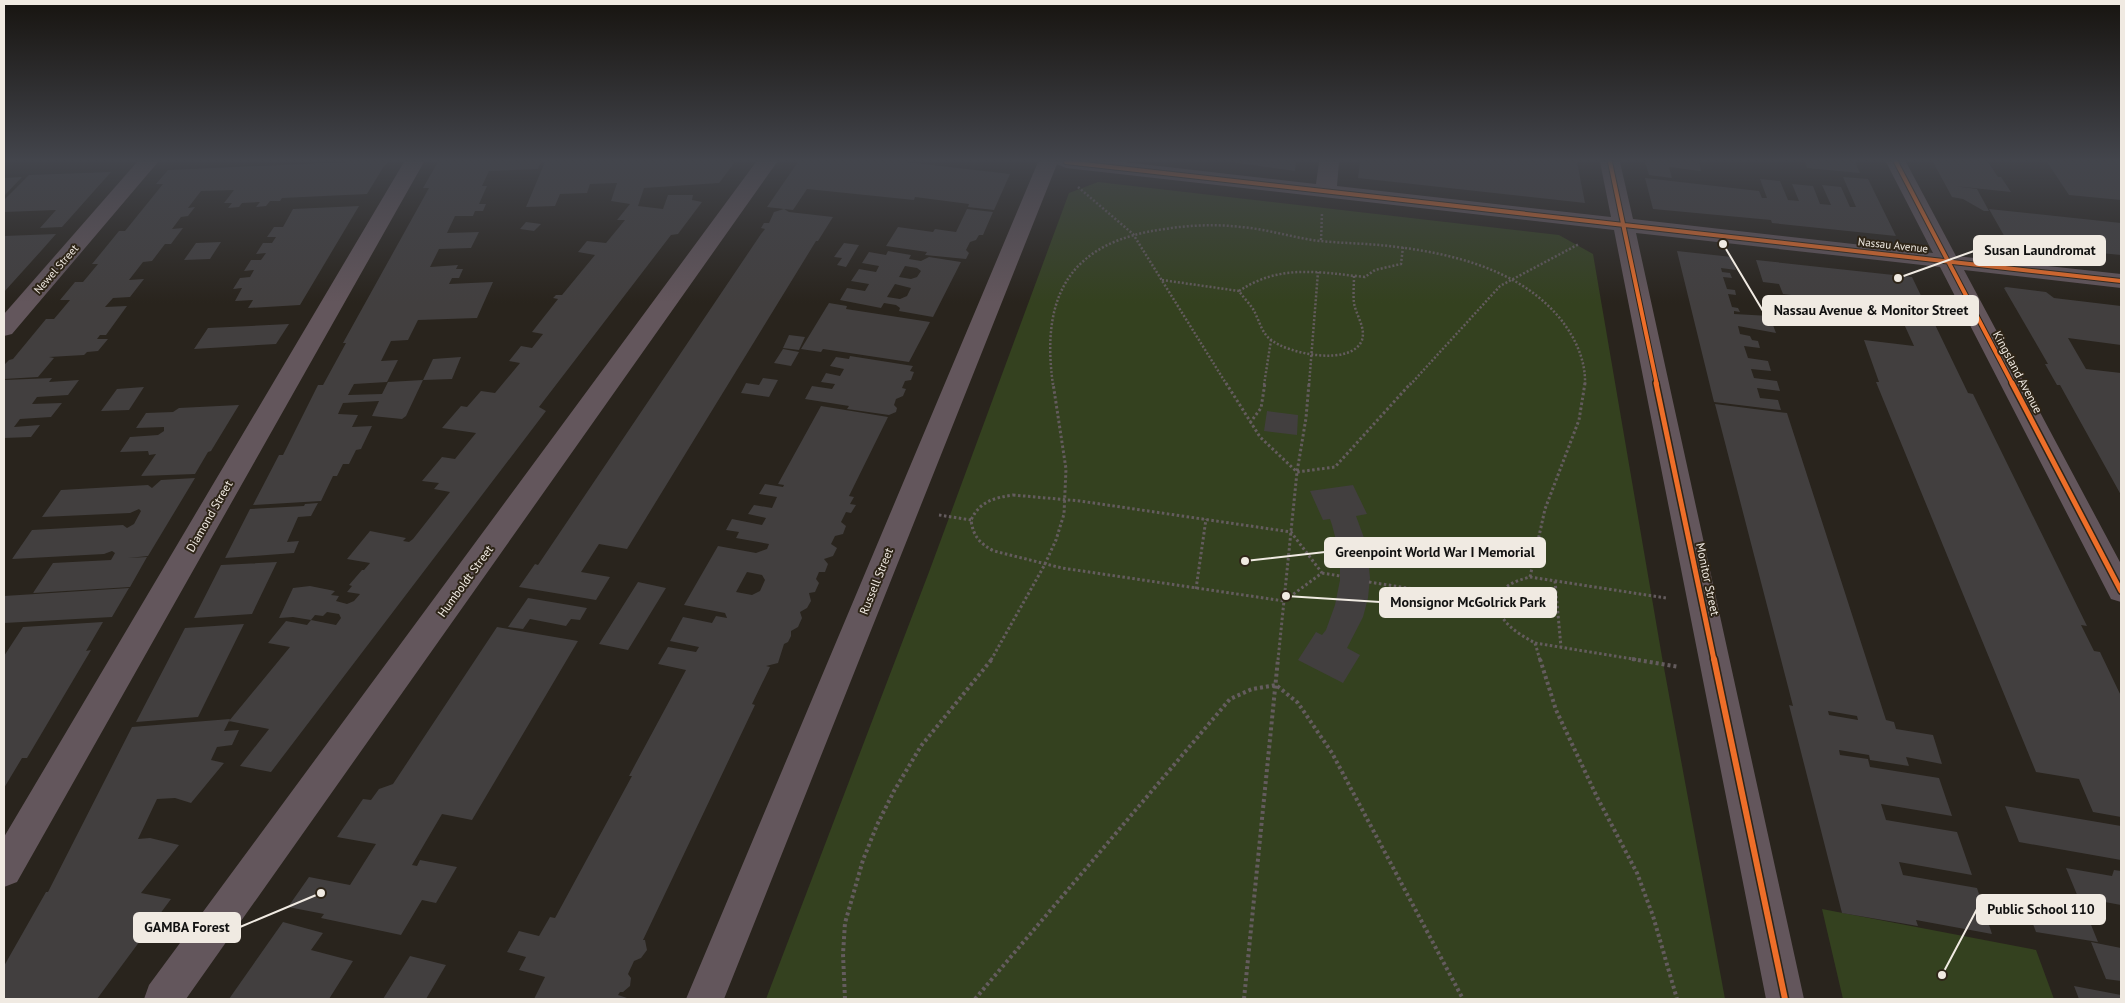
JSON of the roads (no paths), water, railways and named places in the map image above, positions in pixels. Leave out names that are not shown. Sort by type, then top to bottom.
[{"type":"street","name":"Newel Street","points":[[4,329],[108,209]]},
{"type":"street","name":"Diamond Street","points":[[4,870],[387,209]]},
{"type":"street","name":"Humboldt Street","points":[[163,999],[733,209]]},
{"type":"street","name":"Russell Street","points":[[704,999],[1029,209]]},
{"type":"street","name":"Nassau Avenue","points":[[1437,209],[1623,225],[2121,281]]},
{"type":"street","name":"Monitor Street","points":[[1620,209],[1786,999]]},
{"type":"street","name":"Kingsland Avenue","points":[[1920,209],[2121,591]]},
{"type":"place","name":"Nassau Avenue & Monitor Street","points":[[1723,244]]},
{"type":"place","name":"Susan Laundromat","points":[[1898,278]]},
{"type":"place","name":"Greenpoint World War I Memorial","points":[[1245,561]]},
{"type":"place","name":"Monsignor McGolrick Park","points":[[1286,596]]},
{"type":"place","name":"GAMBA Forest","points":[[321,893]]},
{"type":"place","name":"Public School 110","points":[[1942,975]]}]
